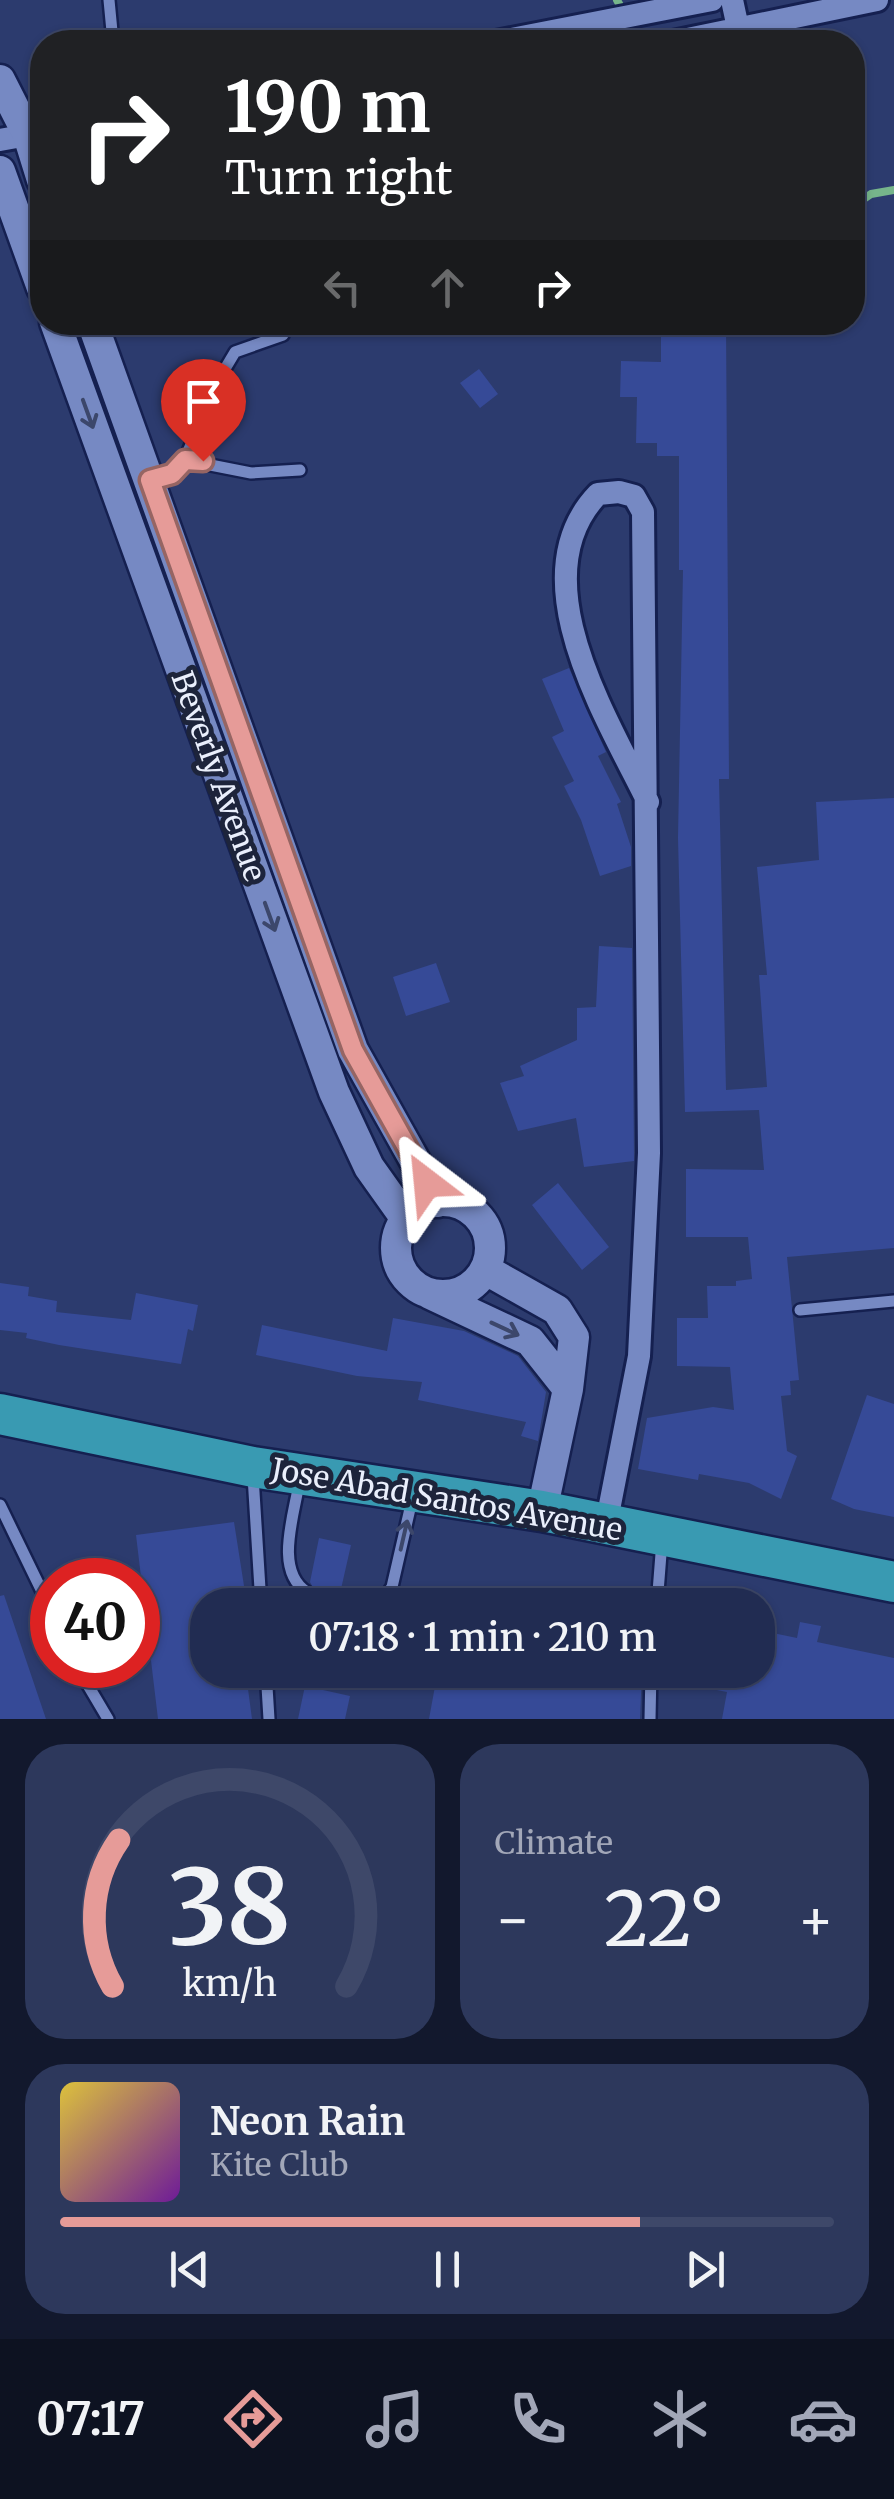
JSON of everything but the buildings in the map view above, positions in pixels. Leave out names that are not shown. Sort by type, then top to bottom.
[{"type":"highway","name":"Jose Abad Santos Avenue","points":[[0,1414],[253,1467],[542,1511],[894,1582]]},
{"type":"street","points":[[732,0],[738,28]]},
{"type":"street","points":[[729,30],[877,0]]},
{"type":"street","points":[[558,30],[704,1],[707,30]]},
{"type":"street","points":[[0,80],[24,136]]},
{"type":"street","points":[[30,174],[1,175],[30,255]]},
{"type":"street","name":"Beverly Avenue","points":[[60,335],[334,1092],[369,1167],[406,1219]]},
{"type":"street","name":"Beverly Avenue","points":[[97,335],[353,1050],[438,1202]]},
{"type":"street","points":[[606,1525],[640,1356],[649,1154],[648,802],[643,512],[634,496],[619,492],[598,494],[574,527],[564,568],[564,599],[580,650],[648,802]]},
{"type":"street","points":[[424,1292],[453,1294],[466,1290],[486,1270],[490,1241],[477,1216],[452,1202],[426,1205],[406,1219],[396,1245],[403,1273],[424,1292],[530,1341],[568,1389]]},
{"type":"street","points":[[486,1270],[557,1310],[574,1337],[568,1389],[542,1511]]},
{"type":"lane","points":[[109,0],[112,30]]},
{"type":"lane","points":[[150,480],[172,474],[185,460],[216,384],[235,352],[283,335]]},
{"type":"lane","points":[[185,460],[251,473],[300,470]]},
{"type":"lane","points":[[800,1310],[894,1301]]},
{"type":"lane","points":[[253,1467],[259,1588]]},
{"type":"lane","points":[[300,1474],[288,1564],[296,1584],[302,1588]]},
{"type":"lane","points":[[391,1588],[414,1492]]},
{"type":"lane","points":[[0,1505],[30,1567]]},
{"type":"lane","points":[[658,1588],[662,1537]]},
{"type":"lane","points":[[90,1688],[108,1719]]},
{"type":"lane","points":[[267,1688],[269,1719]]},
{"type":"lane","points":[[650,1719],[651,1688]]},
{"type":"waterway","points":[[617,0],[633,30]]},
{"type":"waterway","points":[[865,198],[894,190]]},
{"type":"route","points":[[203,461],[185,460],[172,474],[150,480],[353,1050],[427,1183]]}]
